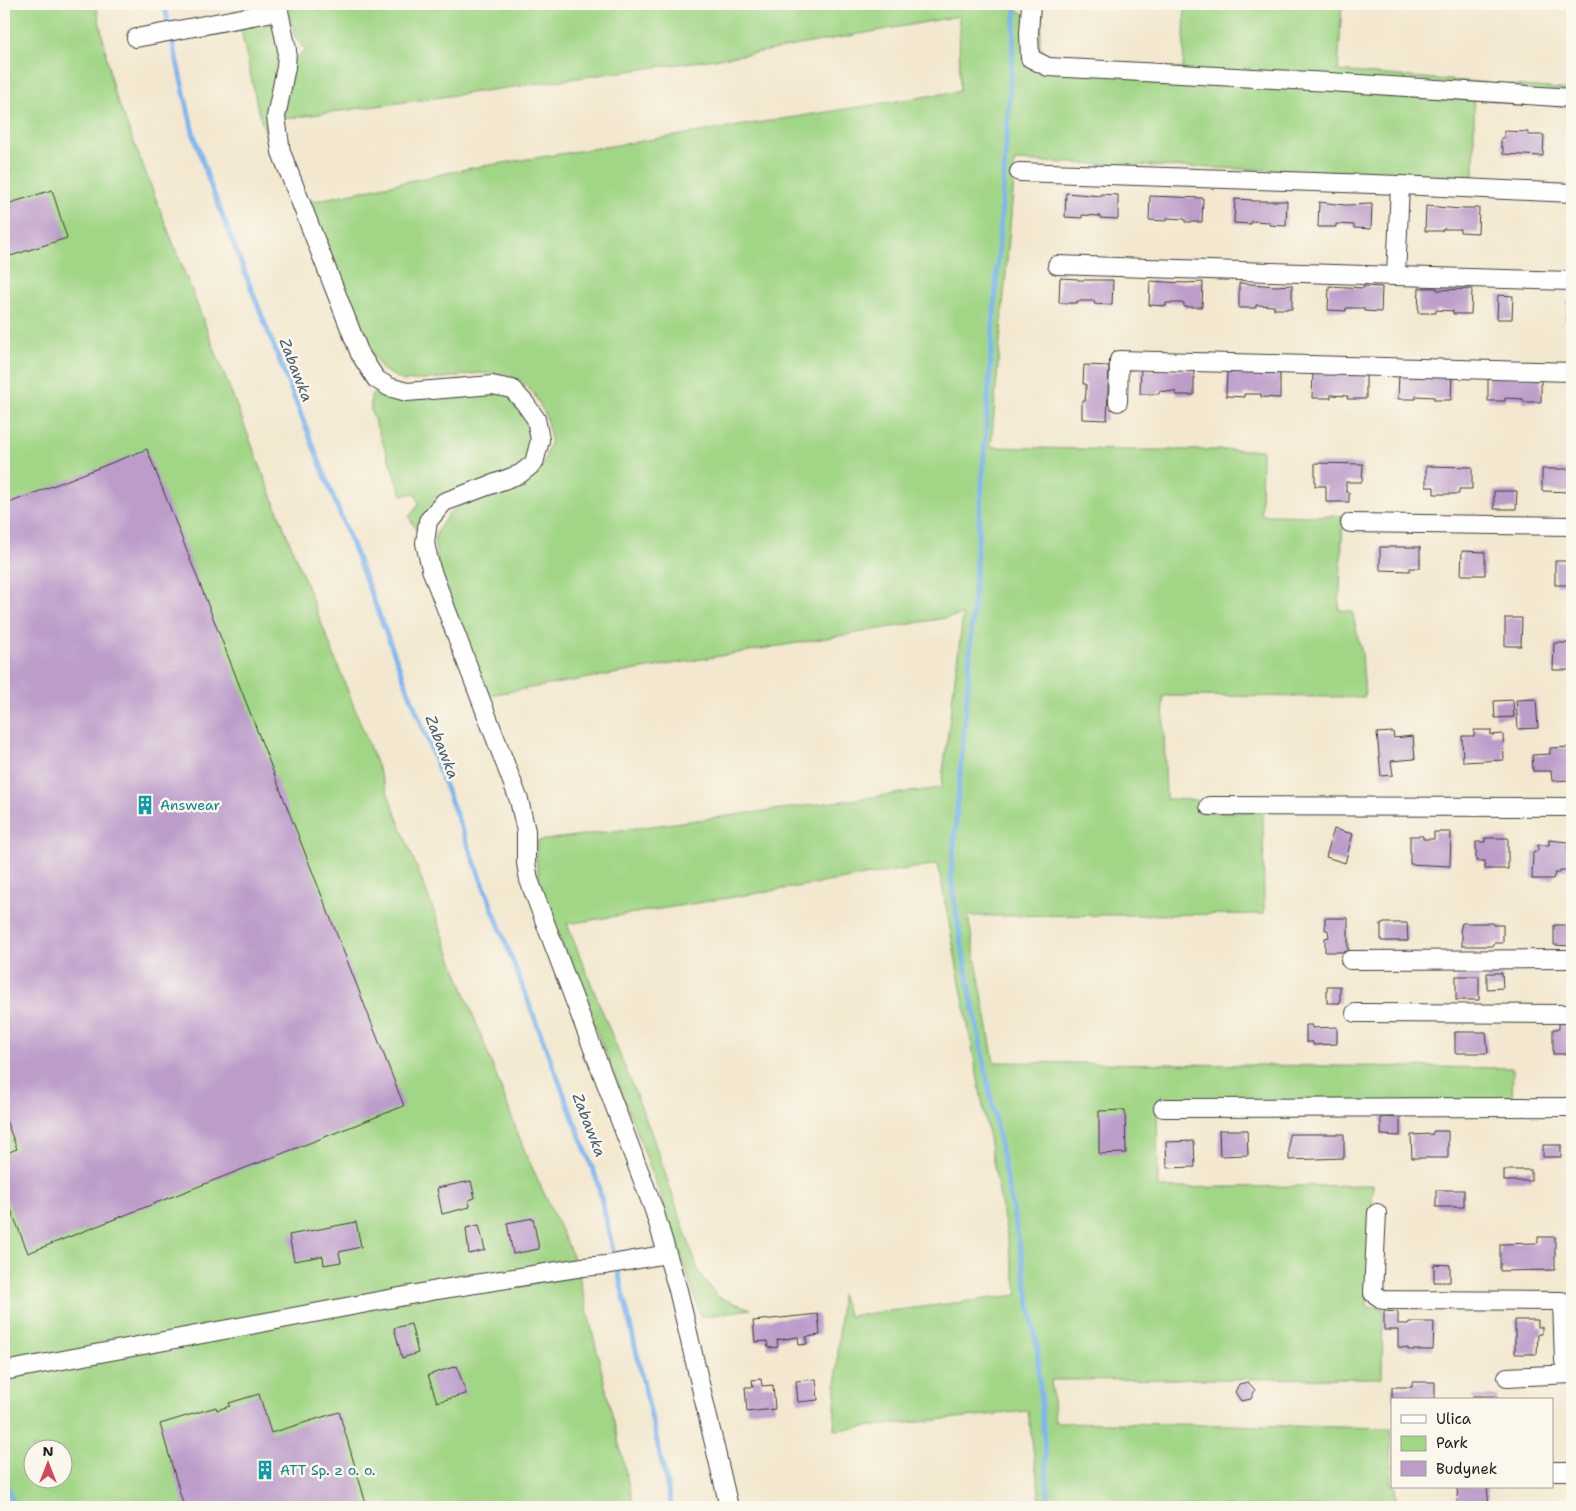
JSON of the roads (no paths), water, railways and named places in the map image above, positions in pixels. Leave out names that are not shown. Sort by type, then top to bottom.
[{"type":"street","points":[[1031,4],[1030,58],[1048,67],[1330,82],[1572,98]]},
{"type":"street","points":[[136,38],[279,7],[287,50],[286,66],[276,117],[281,152],[360,354],[376,379],[389,387],[407,392],[492,385],[512,389],[536,419],[540,440],[534,463],[520,474],[444,502],[428,521],[425,543],[431,569],[519,800],[526,831],[526,863],[529,880],[654,1210],[678,1290],[729,1507]]},
{"type":"street","points":[[1019,172],[1572,193]]},
{"type":"street","points":[[1396,276],[1400,185]]},
{"type":"street","points":[[1057,265],[1572,280]]},
{"type":"street","points":[[1118,402],[1119,360],[1572,372]]},
{"type":"street","points":[[1350,523],[1572,526]]},
{"type":"street","points":[[1209,806],[1572,807]]},
{"type":"street","points":[[1350,960],[1572,959]]},
{"type":"street","points":[[1355,1013],[1572,1014]]},
{"type":"street","points":[[1163,1108],[1572,1106]]},
{"type":"street","points":[[1377,1213],[1373,1293],[1383,1300],[1562,1301],[1564,1361],[1572,1368]]},
{"type":"street","points":[[4,1371],[437,1290],[582,1267],[627,1262],[667,1254]]},
{"type":"street","points":[[1507,1377],[1572,1374]]},
{"type":"street","points":[[1554,1471],[1572,1471]]},
{"type":"waterway","name":"Zabawka","points":[[164,4],[193,132],[210,184],[357,557],[597,1180],[672,1507]]},
{"type":"waterway","points":[[1016,4],[967,694],[951,879],[963,954],[1020,1247],[1037,1348],[1049,1507]]},
{"type":"waterway","points":[[4,1475],[14,1507]]},
{"type":"place","name":"Answear","points":[[145,805]]},
{"type":"place","name":"ATT Sp. z o. o.","points":[[265,1470]]}]
